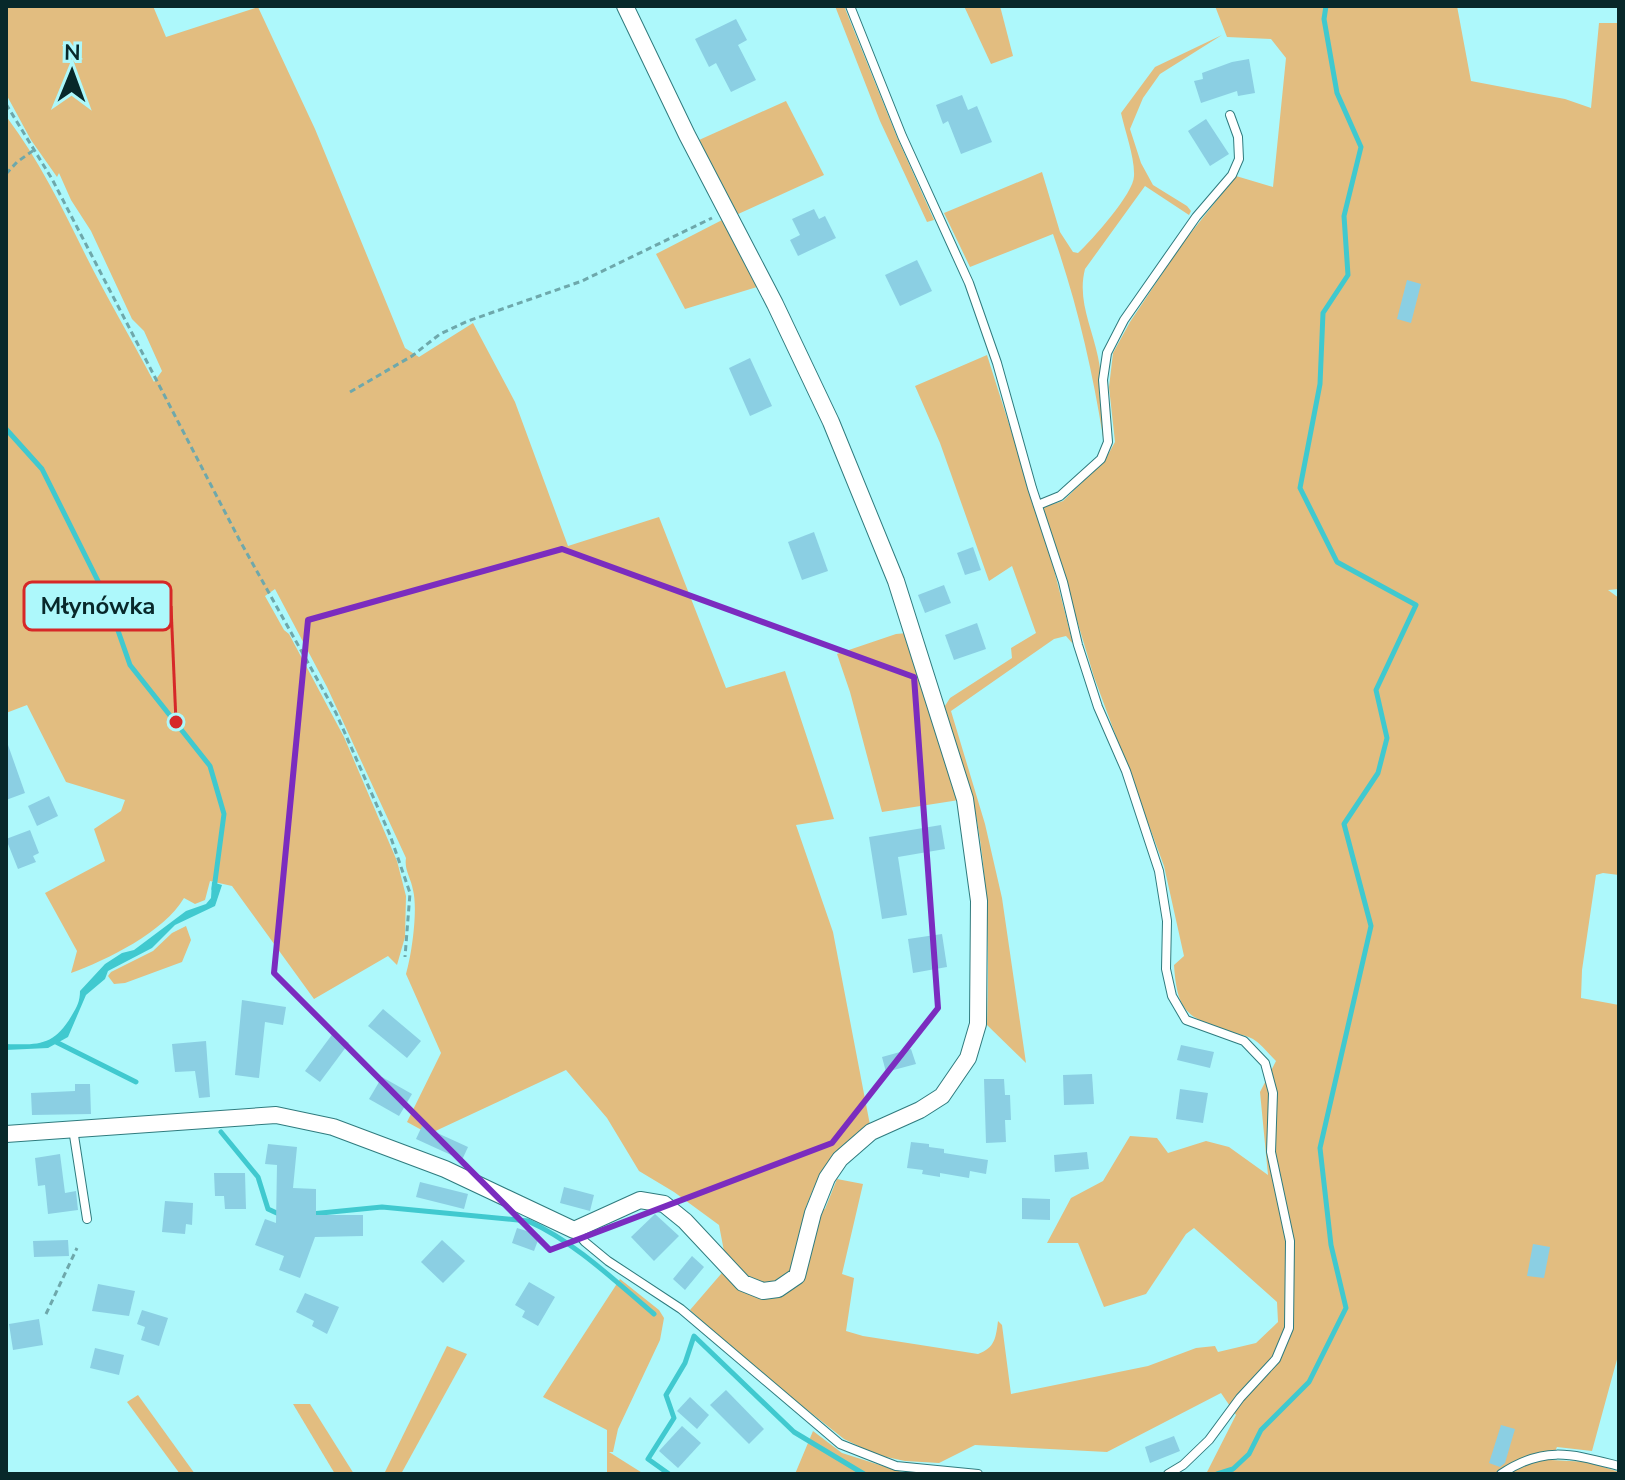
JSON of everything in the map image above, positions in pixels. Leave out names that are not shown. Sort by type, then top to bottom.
[{"type":"street","points":[[6,1134],[276,1115],[333,1127],[445,1169],[574,1230],[640,1200],[664,1204],[685,1221],[743,1283],[763,1291],[778,1289],[797,1276],[813,1213],[827,1178],[840,1159],[871,1132],[920,1110],[942,1096],[968,1058],[978,1024],[979,901],[965,799],[896,581],[831,422],[625,6]]},
{"type":"lane","points":[[850,6],[902,136],[969,283],[997,363],[1063,582],[1078,645],[1094,695],[1126,771],[1159,871],[1167,921],[1166,969],[1172,996],[1186,1020],[1244,1041],[1265,1063],[1273,1093],[1271,1152],[1290,1241],[1289,1328],[1276,1359],[1240,1398],[1209,1440],[1183,1465],[1168,1474]]},
{"type":"lane","points":[[1038,505],[1060,496],[1101,459],[1108,442],[1103,380],[1107,353],[1124,320],[1196,217],[1232,175],[1239,159],[1238,137],[1230,115]]},
{"type":"lane","points":[[73,1129],[87,1219]]},
{"type":"lane","points":[[574,1230],[608,1261],[681,1309],[840,1444],[896,1466],[978,1474]]},
{"type":"lane","points":[[1501,1474],[1513,1466],[1546,1455],[1569,1453],[1619,1466]]},
{"type":"path","points":[[6,104],[80,232],[240,541],[336,713],[390,835],[410,893],[405,957]]},
{"type":"path","points":[[6,174],[34,150]]},
{"type":"path","points":[[350,392],[454,328],[491,311],[582,281],[726,211]]},
{"type":"path","points":[[46,1314],[77,1248]]},
{"type":"highlighted area","points":[[562,549],[914,677],[938,1008],[832,1143],[550,1250],[274,973],[308,620]]},
{"type":"shaded area","points":[[6,6],[153,6],[166,37],[258,7],[315,129],[405,348],[419,357],[473,323],[515,402],[568,546],[659,517],[726,688],[785,671],[834,819],[796,825],[833,932],[870,1125],[828,1162],[804,1213],[825,1209],[837,1179],[863,1184],[842,1274],[854,1278],[846,1331],[978,1354],[991,1345],[998,1321],[1002,1325],[1011,1394],[1148,1366],[1196,1348],[1215,1346],[1218,1352],[1256,1343],[1278,1322],[1277,1302],[1194,1228],[1186,1234],[1146,1294],[1104,1307],[1078,1243],[1047,1243],[1071,1198],[1103,1181],[1130,1136],[1157,1138],[1168,1153],[1206,1141],[1229,1147],[1268,1175],[1260,1092],[1276,1061],[1253,1039],[1202,1022],[1181,1002],[1174,965],[1184,956],[1164,866],[1094,677],[1043,507],[1063,501],[1105,460],[1115,442],[1109,387],[1113,353],[1182,244],[1236,176],[1273,187],[1286,58],[1271,39],[1227,37],[1215,6],[1457,6],[1471,81],[1565,99],[1591,108],[1599,23],[1619,23],[1619,589],[1608,590],[1619,598],[1619,875],[1596,875],[1581,998],[1619,1005],[1619,1352],[1592,1451],[1557,1447],[1551,1460],[1589,1462],[1619,1474],[1206,1474],[1236,1415],[1221,1393],[1107,1452],[975,1445],[939,1463],[877,1455],[844,1439],[749,1364],[690,1310],[727,1267],[719,1225],[639,1171],[607,1118],[566,1070],[429,1134],[407,1122],[441,1053],[406,974],[415,908],[406,858],[327,687],[275,589],[265,596],[344,737],[397,861],[406,896],[405,937],[397,965],[388,956],[314,999],[232,886],[210,881],[205,900],[195,904],[184,898],[163,922],[134,943],[71,973],[77,951],[45,893],[105,861],[94,829],[121,811],[125,800],[66,782],[27,705],[6,713],[6,116],[49,184],[154,382],[162,371],[144,331],[132,319],[91,231],[71,200],[59,173],[57,177],[31,140],[6,94]]},
{"type":"shaded area","points":[[835,6],[844,6],[934,220],[927,222],[880,121]]},
{"type":"shaded area","points":[[964,6],[1000,6],[1013,56],[991,64]]},
{"type":"shaded area","points":[[1222,35],[1160,74],[1143,98],[1130,129],[1141,163],[1153,185],[1187,206],[1191,211],[1189,215],[1145,186],[1085,269],[1083,292],[1086,313],[1100,366],[1103,437],[1082,334],[1053,234],[970,267],[944,213],[1042,172],[1060,232],[1073,252],[1078,253],[1111,216],[1132,184],[1133,161],[1121,113],[1155,67]]},
{"type":"shaded area","points":[[786,101],[824,175],[736,215],[699,140]]},
{"type":"shaded area","points":[[724,219],[757,287],[685,309],[656,254]]},
{"type":"shaded area","points":[[987,355],[1049,550],[1073,644],[1066,636],[1054,639],[951,711],[985,824],[1002,898],[1026,1063],[987,1025],[987,923],[981,846],[970,793],[943,709],[950,698],[1012,658],[1011,648],[1036,633],[1012,566],[989,581],[940,443],[915,386]]},
{"type":"shaded area","points":[[907,633],[959,800],[882,812],[837,654]]},
{"type":"shaded area","points":[[186,926],[191,940],[182,962],[125,983],[114,984],[108,976],[153,951],[172,933]]},
{"type":"shaded area","points":[[620,1279],[659,1310],[664,1318],[660,1340],[618,1429],[613,1452],[609,1452],[644,1474],[607,1474],[607,1430],[543,1397]]},
{"type":"shaded area","points":[[447,1346],[467,1354],[401,1474],[384,1474]]},
{"type":"shaded area","points":[[138,1395],[195,1474],[180,1474],[127,1402]]},
{"type":"shaded area","points":[[293,1404],[310,1404],[354,1474],[335,1474]]},
{"type":"shaded area","points":[[813,1431],[842,1453],[908,1474],[795,1474]]},
{"type":"water","points":[[212,882],[222,885],[215,906],[175,925],[152,948],[108,971],[105,979],[86,995],[68,1037],[48,1048],[6,1050],[6,1044],[45,1042],[59,1033],[79,1001],[80,991],[105,964],[122,953],[134,950],[186,911],[206,904],[211,898]]},
{"type":"building","points":[[736,19],[747,40],[738,45],[756,80],[731,92],[716,63],[709,67],[695,39]]},
{"type":"building","points":[[1249,59],[1255,93],[1238,96],[1237,91],[1201,103],[1194,81],[1203,79],[1202,73]]},
{"type":"building","points":[[962,95],[968,110],[977,106],[992,142],[961,154],[948,121],[943,124],[936,105]]},
{"type":"building","points":[[1206,119],[1229,154],[1210,166],[1188,131]]},
{"type":"building","points":[[814,209],[819,219],[825,216],[836,238],[798,256],[790,240],[800,235],[792,219]]},
{"type":"building","points":[[917,260],[932,291],[900,306],[885,275]]},
{"type":"building","points":[[1407,280],[1421,284],[1411,323],[1397,319]]},
{"type":"building","points":[[750,358],[772,406],[750,416],[729,368]]},
{"type":"building","points":[[814,532],[828,571],[802,580],[788,542]]},
{"type":"building","points":[[973,547],[981,570],[965,575],[957,553]]},
{"type":"building","points":[[944,585],[951,603],[925,613],[918,595]]},
{"type":"building","points":[[977,623],[986,649],[954,660],[945,635]]},
{"type":"building","points":[[6,746],[25,793],[6,800]]},
{"type":"building","points":[[49,796],[58,816],[37,826],[28,806]]},
{"type":"building","points":[[941,825],[945,849],[898,857],[907,915],[882,919],[869,837]]},
{"type":"building","points":[[30,830],[39,853],[33,856],[36,862],[18,869],[6,839]]},
{"type":"building","points":[[942,934],[947,967],[913,973],[908,939]]},
{"type":"building","points":[[242,1000],[286,1007],[283,1025],[265,1022],[259,1078],[235,1075]]},
{"type":"building","points":[[383,1009],[421,1041],[407,1058],[368,1026]]},
{"type":"building","points":[[334,1032],[349,1043],[320,1082],[305,1071]]},
{"type":"building","points":[[206,1041],[210,1097],[199,1098],[195,1071],[175,1072],[172,1044]]},
{"type":"building","points":[[1181,1045],[1214,1052],[1210,1068],[1177,1060]]},
{"type":"building","points":[[911,1049],[916,1064],[886,1072],[882,1057]]},
{"type":"building","points":[[1092,1074],[1094,1104],[1064,1105],[1063,1075]]},
{"type":"building","points":[[382,1077],[412,1094],[399,1116],[369,1099]]},
{"type":"building","points":[[984,1079],[1004,1079],[1005,1095],[1010,1095],[1011,1120],[1005,1120],[1006,1142],[986,1143]]},
{"type":"building","points":[[75,1084],[90,1084],[91,1114],[32,1115],[31,1093],[75,1091]]},
{"type":"building","points":[[1180,1089],[1208,1093],[1203,1123],[1176,1119]]},
{"type":"building","points":[[422,1126],[468,1147],[462,1160],[416,1139]]},
{"type":"building","points":[[911,1142],[944,1149],[944,1153],[988,1160],[986,1174],[970,1171],[969,1178],[940,1173],[940,1177],[907,1168]]},
{"type":"building","points":[[268,1144],[297,1147],[293,1188],[316,1189],[316,1215],[363,1215],[363,1236],[315,1237],[300,1278],[279,1270],[284,1256],[255,1245],[265,1219],[276,1223],[277,1165],[265,1164]]},
{"type":"building","points":[[1087,1152],[1089,1169],[1055,1172],[1054,1155]]},
{"type":"building","points":[[60,1154],[65,1193],[76,1191],[78,1210],[48,1214],[45,1185],[38,1186],[35,1158]]},
{"type":"building","points":[[214,1173],[245,1173],[246,1209],[225,1209],[224,1196],[215,1196]]},
{"type":"building","points":[[420,1182],[468,1194],[464,1209],[416,1197]]},
{"type":"building","points":[[564,1187],[594,1195],[590,1211],[560,1203]]},
{"type":"building","points":[[1022,1198],[1050,1199],[1050,1220],[1022,1219]]},
{"type":"building","points":[[165,1201],[193,1203],[192,1225],[186,1224],[185,1234],[162,1232]]},
{"type":"building","points":[[655,1214],[679,1236],[654,1261],[631,1237]]},
{"type":"building","points":[[517,1228],[540,1235],[534,1251],[512,1243]]},
{"type":"building","points":[[68,1240],[69,1256],[34,1257],[33,1241]]},
{"type":"building","points":[[442,1240],[465,1261],[443,1283],[421,1262]]},
{"type":"building","points":[[1533,1244],[1550,1247],[1544,1278],[1527,1276]]},
{"type":"building","points":[[692,1256],[704,1267],[685,1290],[673,1279]]},
{"type":"building","points":[[529,1282],[555,1297],[538,1326],[522,1317],[525,1311],[515,1305]]},
{"type":"building","points":[[98,1284],[135,1291],[129,1316],[92,1311]]},
{"type":"building","points":[[305,1293],[339,1307],[327,1334],[312,1326],[314,1321],[296,1312]]},
{"type":"building","points":[[142,1310],[168,1318],[159,1346],[141,1340],[145,1327],[137,1324]]},
{"type":"building","points":[[39,1319],[43,1345],[13,1350],[9,1324]]},
{"type":"building","points":[[95,1348],[124,1355],[119,1375],[90,1368]]},
{"type":"building","points":[[726,1390],[764,1429],[749,1444],[710,1405]]},
{"type":"building","points":[[690,1397],[709,1415],[697,1429],[677,1411]]},
{"type":"building","points":[[1501,1425],[1515,1429],[1505,1463],[1500,1467],[1489,1463]]},
{"type":"building","points":[[682,1426],[701,1443],[678,1468],[659,1451]]},
{"type":"building","points":[[1174,1436],[1180,1451],[1150,1463],[1145,1447]]},
{"type":"waterway","points":[[1217,1474],[1233,1469],[1249,1454],[1261,1430],[1309,1382],[1346,1308],[1331,1245],[1320,1148],[1371,926],[1344,824],[1378,773],[1387,738],[1376,690],[1416,605],[1337,562],[1300,488],[1320,384],[1323,313],[1348,275],[1344,216],[1361,147],[1337,93],[1324,19],[1326,6]]},
{"type":"waterway","points":[[6,429],[42,469],[107,599],[130,665],[210,766],[224,814],[214,889]]},
{"type":"waterway","points":[[56,1042],[136,1082]]},
{"type":"waterway","points":[[221,1132],[258,1177],[268,1209],[281,1215]]},
{"type":"waterway","points":[[311,1214],[382,1207],[528,1221],[578,1251],[654,1314]]},
{"type":"waterway","points":[[669,1474],[648,1459],[674,1418],[666,1395],[685,1363],[694,1336],[794,1432],[864,1474]]},
{"type":"place","name":"Młynówka","points":[[176,722]]}]
